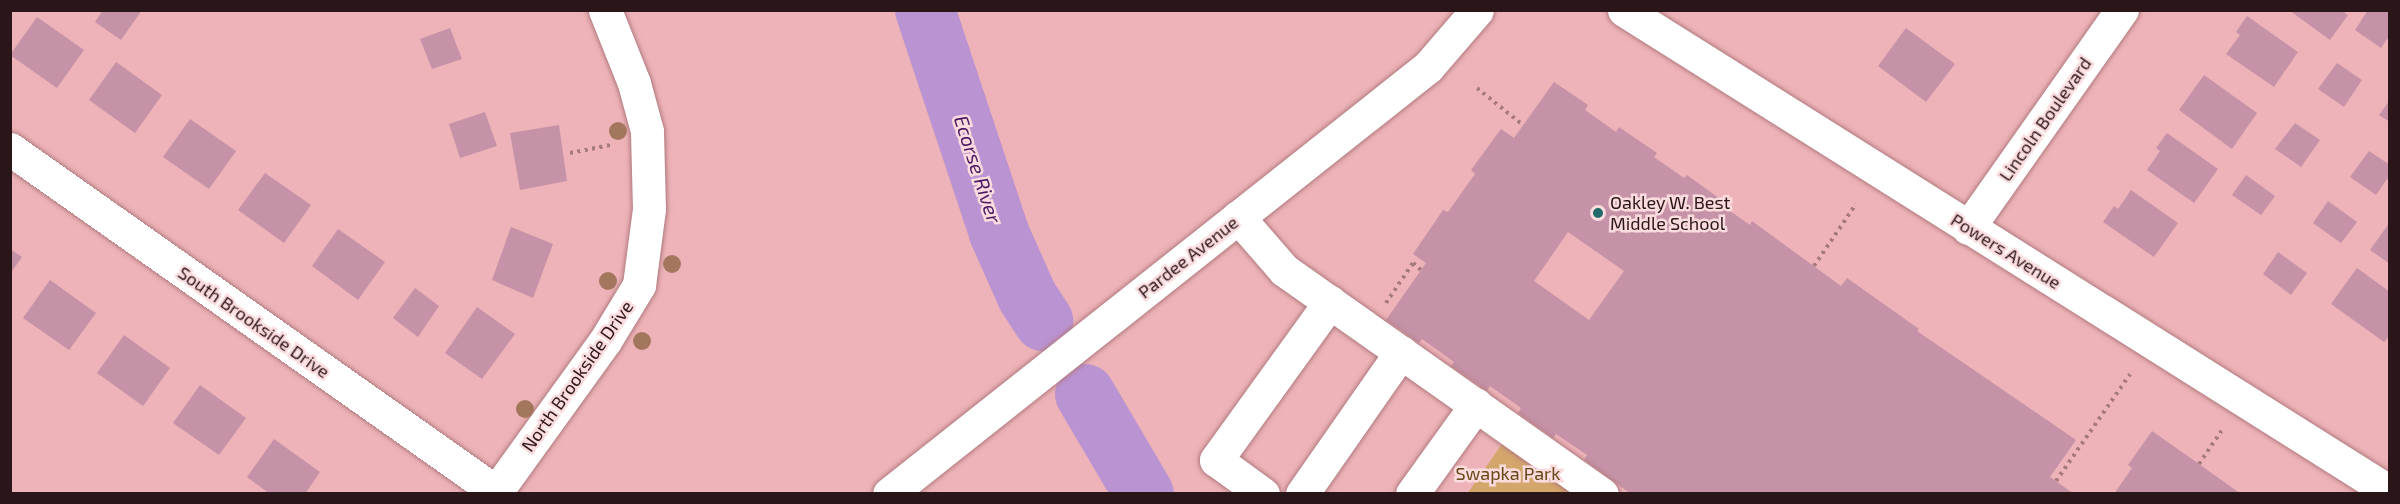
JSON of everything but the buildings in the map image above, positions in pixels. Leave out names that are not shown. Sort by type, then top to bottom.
[{"type":"street","name":"North Brookside Drive","points":[[498,493],[605,341],[639,285],[649,209],[647,132],[634,83],[605,10]]},
{"type":"street","name":"Pardee Avenue","points":[[889,494],[1428,67],[1477,10]]},
{"type":"street","name":"Powers Avenue","points":[[1624,10],[2390,492]]},
{"type":"street","name":"Lincoln Boulevard","points":[[1968,228],[2122,10]]},
{"type":"street","name":"South Brookside Drive","points":[[10,149],[498,493]]},
{"type":"street","points":[[1238,217],[1284,270],[1602,494]]},
{"type":"street","points":[[1263,494],[1216,460],[1330,302]]},
{"type":"street","points":[[1302,494],[1401,352]]},
{"type":"street","points":[[1412,494],[1476,405]]},
{"type":"path","points":[[1477,88],[1523,125]]},
{"type":"path","points":[[570,153],[610,144]]},
{"type":"path","points":[[1814,266],[1856,204]]},
{"type":"path","points":[[2056,481],[2130,374]]},
{"type":"path","points":[[2199,464],[2221,431]]},
{"type":"green space","name":"Swapka Park","points":[[1502,444],[1573,493],[1467,494]]},
{"type":"waterway","name":"Ecorse River","points":[[925,10],[999,233],[1027,296],[1043,321]]},
{"type":"waterway","name":"Ecorse River","points":[[1085,394],[1144,494]]},
{"type":"place","name":"Oakley W. Best Middle School","points":[[1598,213]]}]
